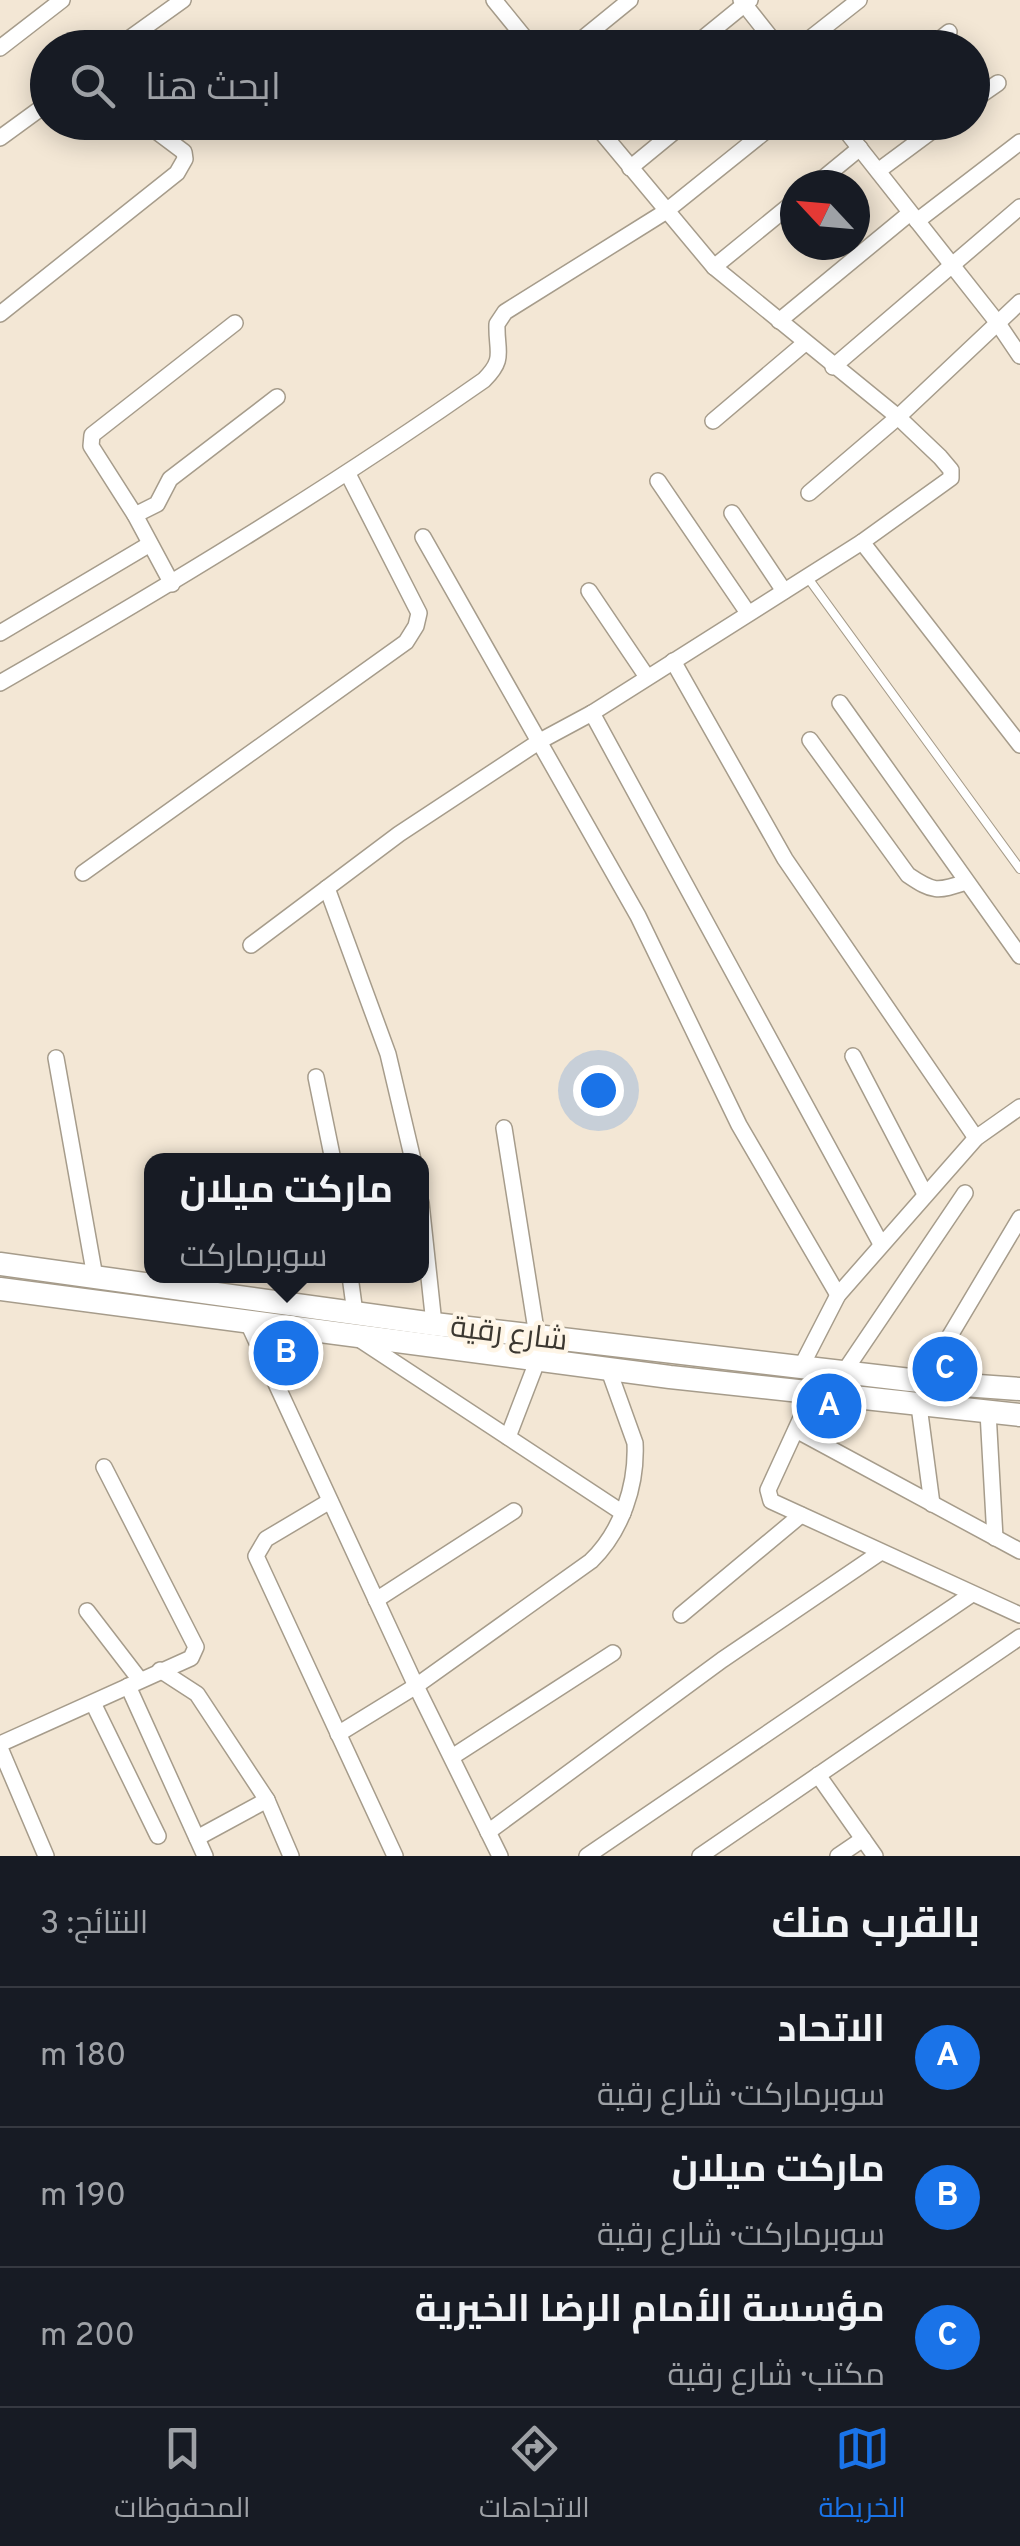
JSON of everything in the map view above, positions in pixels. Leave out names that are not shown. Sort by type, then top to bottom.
[{"type":"street","points":[[0,48],[62,0]]},
{"type":"street","points":[[141,30],[183,0]]},
{"type":"street","points":[[495,0],[519,30]]},
{"type":"street","points":[[594,30],[630,0]]},
{"type":"street","points":[[821,30],[859,0]]},
{"type":"street","points":[[712,30],[745,1],[766,30]]},
{"type":"street","points":[[990,88],[998,82]]},
{"type":"street","points":[[0,138],[30,116]]},
{"type":"street","points":[[0,314],[177,172],[185,159],[184,152],[168,140]]},
{"type":"street","points":[[250,945],[400,834],[540,741],[862,542],[951,478],[951,470],[940,457],[898,417],[714,267],[608,140]]},
{"type":"street","points":[[630,168],[664,140]]},
{"type":"street","points":[[0,683],[172,584],[348,474],[484,380],[496,368],[500,355],[497,324],[504,312],[665,212],[755,140]]},
{"type":"street","points":[[854,140],[1020,356]]},
{"type":"street","points":[[878,171],[920,140]]},
{"type":"street","points":[[778,321],[913,217],[1020,142]]},
{"type":"street","points":[[833,170],[860,148]]},
{"type":"street","points":[[834,367],[1020,208]]},
{"type":"street","points":[[714,267],[780,213]]},
{"type":"street","points":[[809,494],[1020,302]]},
{"type":"street","points":[[172,584],[135,515],[91,446],[92,435],[234,324]]},
{"type":"street","points":[[713,420],[805,343]]},
{"type":"street","points":[[135,515],[157,504],[170,479],[277,398]]},
{"type":"street","points":[[84,872],[406,642],[420,612],[348,474]]},
{"type":"street","points":[[658,481],[748,613]]},
{"type":"street","points":[[732,513],[784,591]]},
{"type":"street","points":[[423,537],[638,916],[739,1125],[838,1295]]},
{"type":"street","points":[[862,542],[1020,745]]},
{"type":"street","points":[[0,632],[150,544]]},
{"type":"street","points":[[589,591],[647,678]]},
{"type":"street","points":[[672,661],[785,859],[976,1138]]},
{"type":"street","points":[[840,703],[1020,956]]},
{"type":"street","points":[[592,712],[882,1244]]},
{"type":"street","points":[[810,740],[908,875],[929,889],[942,890],[966,882]]},
{"type":"street","points":[[327,888],[388,1054],[411,1153]]},
{"type":"street","points":[[853,1056],[925,1194]]},
{"type":"street","points":[[56,1058],[95,1277]]},
{"type":"street","points":[[316,1077],[332,1153]]},
{"type":"street","points":[[801,1367],[838,1295],[976,1138],[1020,1107]]},
{"type":"street","points":[[504,1128],[538,1348],[508,1437]]},
{"type":"street","points":[[844,1372],[966,1193]]},
{"type":"street","points":[[923,1382],[1020,1218]]},
{"type":"street","name":"شارع رقية","points":[[0,1264],[95,1277],[355,1324],[538,1348],[610,1343],[923,1382],[1020,1389]]},
{"type":"street","points":[[429,1277],[434,1324]]},
{"type":"street","points":[[351,1283],[355,1324],[508,1437],[623,1513]]},
{"type":"street","name":"شارع رقية","points":[[0,1289],[248,1323],[434,1324],[608,1368],[920,1406],[1020,1414]]},
{"type":"street","points":[[248,1323],[416,1686],[500,1856]]},
{"type":"street","points":[[338,1734],[416,1686],[592,1561],[605,1546],[623,1513],[633,1480],[635,1443],[608,1368],[618,1356],[610,1343]]},
{"type":"street","points":[[670,1377],[662,1363],[674,1351]]},
{"type":"street","points":[[813,1392],[768,1494],[771,1501],[1020,1615]]},
{"type":"street","points":[[920,1406],[932,1504]]},
{"type":"street","points":[[988,1412],[995,1538]]},
{"type":"street","points":[[796,1430],[1020,1551]]},
{"type":"street","points":[[46,1856],[0,1746],[191,1658],[196,1647],[104,1468]]},
{"type":"street","points":[[330,1501],[266,1539],[256,1556],[395,1856]]},
{"type":"street","points":[[376,1600],[514,1511]]},
{"type":"street","points":[[681,1615],[801,1515]]},
{"type":"street","points":[[488,1832],[722,1660],[881,1552]]},
{"type":"street","points":[[587,1856],[972,1594]]},
{"type":"street","points":[[87,1611],[134,1683],[205,1856]]},
{"type":"street","points":[[700,1856],[1020,1636]]},
{"type":"street","points":[[452,1757],[612,1653]]},
{"type":"street","points":[[160,1670],[197,1694],[267,1800],[291,1856]]},
{"type":"street","points":[[93,1703],[158,1836]]},
{"type":"street","points":[[818,1775],[875,1856]]},
{"type":"street","points":[[197,1838],[267,1800]]},
{"type":"street","points":[[838,1856],[863,1839]]},
{"type":"lane","points":[[807,576],[1020,869]]},
{"type":"place","name":"ماركت ميلان","points":[[286,1353]]},
{"type":"place","name":"مؤسسة الأمام الرضا الخيرية","points":[[945,1369]]},
{"type":"place","name":"الاتحاد","points":[[829,1406]]}]
